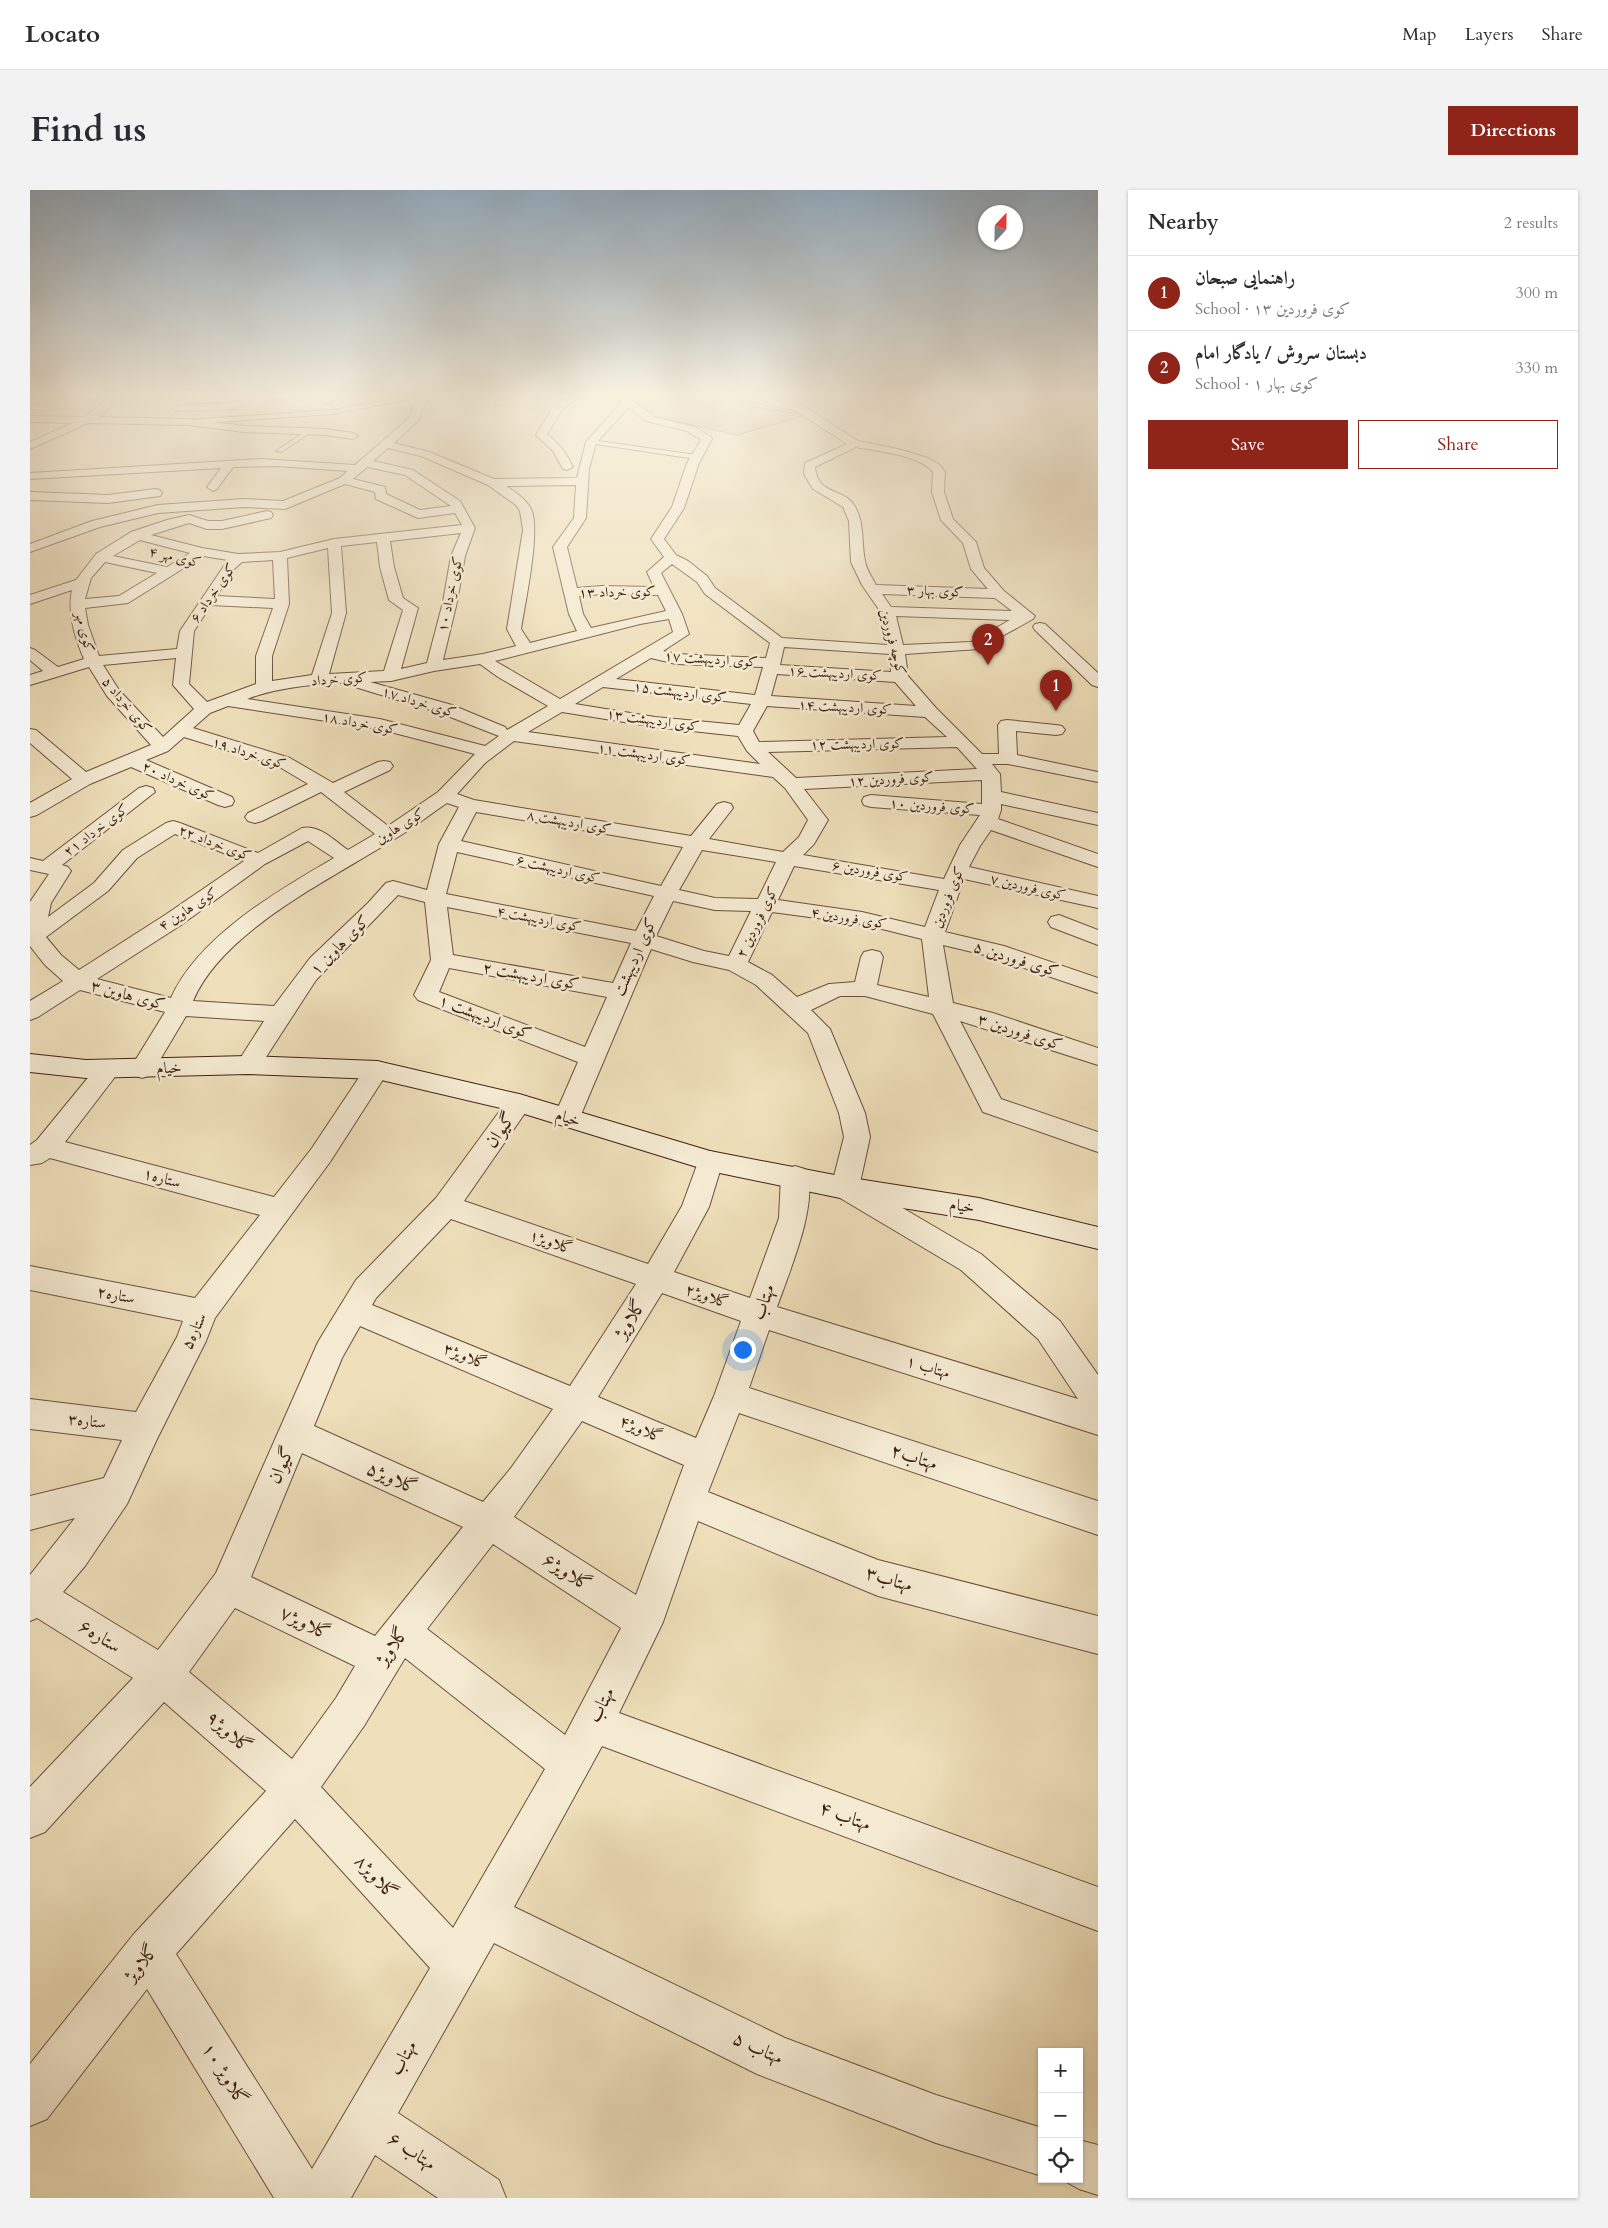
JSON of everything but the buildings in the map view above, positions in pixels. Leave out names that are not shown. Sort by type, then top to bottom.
[{"type":"street","points":[[30,496],[108,499],[168,491]]},
{"type":"street","points":[[295,491],[312,493]]},
{"type":"street","name":"کوی مهر","points":[[93,661],[82,632],[78,600],[82,582],[101,557],[137,536],[191,519],[208,525],[277,517],[318,491]]},
{"type":"street","points":[[381,491],[380,496],[418,514],[460,509]]},
{"type":"street","points":[[96,524],[137,536],[233,558],[280,556],[334,543],[469,528],[460,509],[436,491]]},
{"type":"street","points":[[503,491],[521,503],[526,511],[528,530],[514,629],[525,648]]},
{"type":"street","points":[[582,491],[580,518],[560,547],[576,614],[586,633]]},
{"type":"street","points":[[684,491],[678,508],[657,538],[671,558],[683,564],[702,579],[710,591],[717,597],[756,624],[774,656],[761,702],[744,731],[753,747],[784,778]]},
{"type":"street","name":"کوچه فروردین","points":[[825,491],[848,505],[855,521],[858,562],[872,589],[887,611],[897,650],[900,677],[930,712],[985,767]]},
{"type":"street","points":[[938,491],[947,520],[969,542],[978,569],[999,594],[1028,616]]},
{"type":"street","points":[[30,548],[96,524],[138,513],[181,506],[244,503],[277,517]]},
{"type":"street","name":"کوی خرداد ۱۰","points":[[434,666],[450,602],[458,556],[469,528]]},
{"type":"street","points":[[528,530],[571,531]]},
{"type":"street","points":[[38,532],[63,535]]},
{"type":"street","points":[[383,537],[386,566],[396,600],[411,608],[391,676]]},
{"type":"street","points":[[319,679],[339,613],[334,543]]},
{"type":"street","name":"کوی مهر ۴","points":[[122,544],[154,554],[187,561],[233,558]]},
{"type":"street","points":[[31,607],[78,600],[123,600],[202,552]]},
{"type":"street","points":[[264,687],[264,656],[282,604],[280,556]]},
{"type":"street","points":[[101,557],[170,572]]},
{"type":"street","name":"کوی خرداد ۶","points":[[204,709],[181,685],[187,631],[233,558]]},
{"type":"street","points":[[671,558],[649,572],[669,601],[717,597]]},
{"type":"street","points":[[31,607],[46,595],[82,582]]},
{"type":"street","points":[[30,589],[46,595]]},
{"type":"street","name":"کوی بهار ۳","points":[[872,589],[999,594]]},
{"type":"street","name":"کوی خرداد ۱۳","points":[[570,593],[602,590],[669,601]]},
{"type":"street","points":[[207,600],[282,604]]},
{"type":"street","name":"کوی خرداد","points":[[30,810],[84,780],[162,747],[204,709],[264,687],[319,679],[391,676],[434,666],[483,659],[640,620],[669,601]]},
{"type":"street","name":"کوی هاوین","points":[[142,1069],[201,968],[244,925],[346,858],[388,835],[445,796],[489,752],[505,733],[599,682],[681,634],[669,601]]},
{"type":"street","points":[[887,611],[1028,616]]},
{"type":"street","points":[[732,646],[774,656],[974,646],[1028,616]]},
{"type":"street","points":[[1040,627],[1098,682]]},
{"type":"street","points":[[30,653],[55,672]]},
{"type":"street","points":[[30,680],[93,661],[186,653]]},
{"type":"street","name":"کوی اردیبهشت ۱۷","points":[[649,653],[676,659],[774,656]]},
{"type":"street","name":"کوی اردیبهشت ۱۶","points":[[774,656],[900,677]]},
{"type":"street","points":[[483,659],[504,674],[558,705]]},
{"type":"street","name":"کوی خرداد ۵","points":[[93,661],[113,693],[162,747]]},
{"type":"street","name":"کوی خرداد ۱۷","points":[[338,678],[446,709],[505,733]]},
{"type":"street","name":"کوی اردیبهشت ۱۵","points":[[599,682],[674,693],[761,702]]},
{"type":"street","name":"کوی خرداد ۱۸","points":[[229,701],[380,724],[489,752]]},
{"type":"street","name":"کوی اردیبهشت ۱۴","points":[[761,702],[930,712]]},
{"type":"street","name":"کوی اردیبهشت ۱۳","points":[[558,705],[655,722],[744,731]]},
{"type":"street","points":[[1008,759],[1008,725],[1056,730]]},
{"type":"street","name":"کوی خرداد ۱۹","points":[[180,730],[284,762],[327,787],[388,835]]},
{"type":"street","name":"کوی اردیبهشت ۱۱","points":[[505,733],[784,778]]},
{"type":"street","points":[[30,734],[84,780]]},
{"type":"street","name":"کوی اردیبهشت ۱۲","points":[[753,747],[962,742]]},
{"type":"street","name":"کوی فروردین ۱۲","points":[[784,778],[985,767],[1008,759],[1098,776]]},
{"type":"street","name":"کوی خرداد ۲۰","points":[[131,760],[225,801]]},
{"type":"street","points":[[254,817],[384,766]]},
{"type":"street","points":[[985,767],[990,809]]},
{"type":"street","name":"کوی فروردین ۲","points":[[784,778],[818,820],[807,840],[788,858],[736,964],[764,980],[818,1029],[852,1113],[857,1137],[845,1188]]},
{"type":"street","points":[[30,792],[47,801]]},
{"type":"street","name":"کوی خرداد ۲۱","points":[[38,866],[146,792]]},
{"type":"street","name":"کوی اردیبهشت ۸","points":[[445,796],[470,805],[694,844],[788,858]]},
{"type":"street","name":"کوی فروردین ۱۰","points":[[871,802],[990,809]]},
{"type":"street","points":[[442,960],[435,898],[450,844],[470,805]]},
{"type":"street","name":"کوی اردیبهشت","points":[[567,1117],[643,939],[694,844],[724,808]]},
{"type":"street","points":[[990,809],[1098,819]]},
{"type":"street","points":[[990,809],[1051,843],[1098,861]]},
{"type":"street","name":"کوی فروردین","points":[[990,809],[954,878],[933,934],[932,943],[942,1008],[992,1105],[1098,1142]]},
{"type":"street","name":"کوی خرداد ۲۲","points":[[31,937],[101,887],[130,854],[173,827],[258,860]]},
{"type":"street","name":"کوی هاوین ۴","points":[[30,1012],[232,880],[258,860],[310,832],[346,858]]},
{"type":"street","name":"کوی اردیبهشت ۶","points":[[450,844],[715,904],[765,905]]},
{"type":"street","name":"کوی فروردین ۶","points":[[788,858],[954,878]]},
{"type":"street","points":[[38,866],[61,871],[40,903],[31,937],[78,982]]},
{"type":"street","name":"کوی فروردین ۷","points":[[954,878],[1098,902]]},
{"type":"street","name":"کوی هاوین ۱","points":[[248,1066],[280,1014],[318,964],[381,904],[393,886],[435,898]]},
{"type":"street","name":"کوی اردیبهشت ۴","points":[[435,898],[643,939],[701,957],[736,964]]},
{"type":"street","name":"کوی فروردین ۴","points":[[765,905],[862,918],[933,934]]},
{"type":"street","points":[[1059,922],[1098,938]]},
{"type":"street","name":"کوی فروردین ۵","points":[[933,934],[996,951],[1098,986]]},
{"type":"street","points":[[866,989],[872,957]]},
{"type":"street","name":"کوی اردیبهشت ۲","points":[[442,960],[620,992]]},
{"type":"street","name":"کوی اردیبهشت ۱","points":[[442,960],[426,995],[591,1058]]},
{"type":"street","name":"کوی هاوین ۳","points":[[78,982],[178,1008],[280,1014]]},
{"type":"street","points":[[794,1008],[837,989],[866,989],[942,1008]]},
{"type":"street","name":"کوی فروردین ۳","points":[[942,1008],[985,1019],[1098,1057]]},
{"type":"street","name":"خیام","points":[[30,1063],[86,1070],[248,1066],[377,1070],[518,1103],[710,1161],[795,1176],[845,1188],[979,1208],[1098,1238]]},
{"type":"street","points":[[38,1152],[109,1069]]},
{"type":"street","name":"ستاره۵","points":[[33,1600],[72,1553],[115,1492],[145,1428],[191,1341],[202,1312],[278,1209],[321,1155],[377,1070]]},
{"type":"street","name":"گیوان","points":[[30,1817],[164,1675],[228,1586],[329,1352],[353,1310],[366,1289],[446,1206],[518,1103]]},
{"type":"street","name":"ستاره۱","points":[[38,1152],[278,1209]]},
{"type":"street","name":"گلاویژ","points":[[30,2102],[149,1951],[295,1789],[350,1712],[391,1645],[490,1522],[578,1402],[656,1279],[695,1207],[710,1161]]},
{"type":"street","name":"مهتاب","points":[[323,2198],[485,1916],[593,1722],[644,1622],[704,1456],[730,1396],[794,1218],[795,1176]]},
{"type":"street","points":[[845,1188],[971,1262],[1049,1330],[1098,1402]]},
{"type":"street","name":"گلاویژ۱","points":[[446,1206],[656,1279]]},
{"type":"street","name":"ستاره۲","points":[[30,1278],[202,1312]]},
{"type":"street","name":"گلاویژ۲","points":[[656,1279],[758,1314]]},
{"type":"street","name":"گلاویژ۳","points":[[353,1310],[578,1402]]},
{"type":"street","name":"مهتاب ۱","points":[[758,1314],[1098,1420]]},
{"type":"street","name":"مهتاب۲","points":[[730,1396],[1098,1518]]},
{"type":"street","name":"گلاویژ۴","points":[[578,1402],[704,1456]]},
{"type":"street","name":"ستاره۳","points":[[30,1414],[145,1428]]},
{"type":"street","name":"گلاویژ۵","points":[[295,1434],[490,1522]]},
{"type":"street","points":[[30,1513],[115,1492]]},
{"type":"street","name":"مهتاب۳","points":[[689,1501],[878,1578],[1098,1635]]},
{"type":"street","name":"گلاویژ۶","points":[[490,1522],[644,1622]]},
{"type":"street","name":"گلاویژ۷","points":[[228,1586],[391,1645],[569,1763]]},
{"type":"street","name":"ستاره۶","points":[[33,1600],[164,1675]]},
{"type":"street","name":"گلاویژ۹","points":[[164,1675],[295,1789]]},
{"type":"street","name":"مهتاب ۴","points":[[593,1722],[1098,1909]]},
{"type":"street","name":"گلاویژ۸","points":[[295,1789],[457,1965]]},
{"type":"street","name":"مهتاب ۵","points":[[485,1916],[774,2057],[936,2119],[1038,2151]]},
{"type":"street","name":"گلاویژ ۱۰","points":[[149,1951],[302,2198]]},
{"type":"street","name":"مهتاب ۶","points":[[367,2121],[481,2198]]},
{"type":"street","points":[[1083,2165],[1098,2170]]},
{"type":"place","name":"دبستان سروش / یادگار امام","points":[[988,665]]},
{"type":"place","name":"راهنمایی صبحان","points":[[1056,711]]}]
